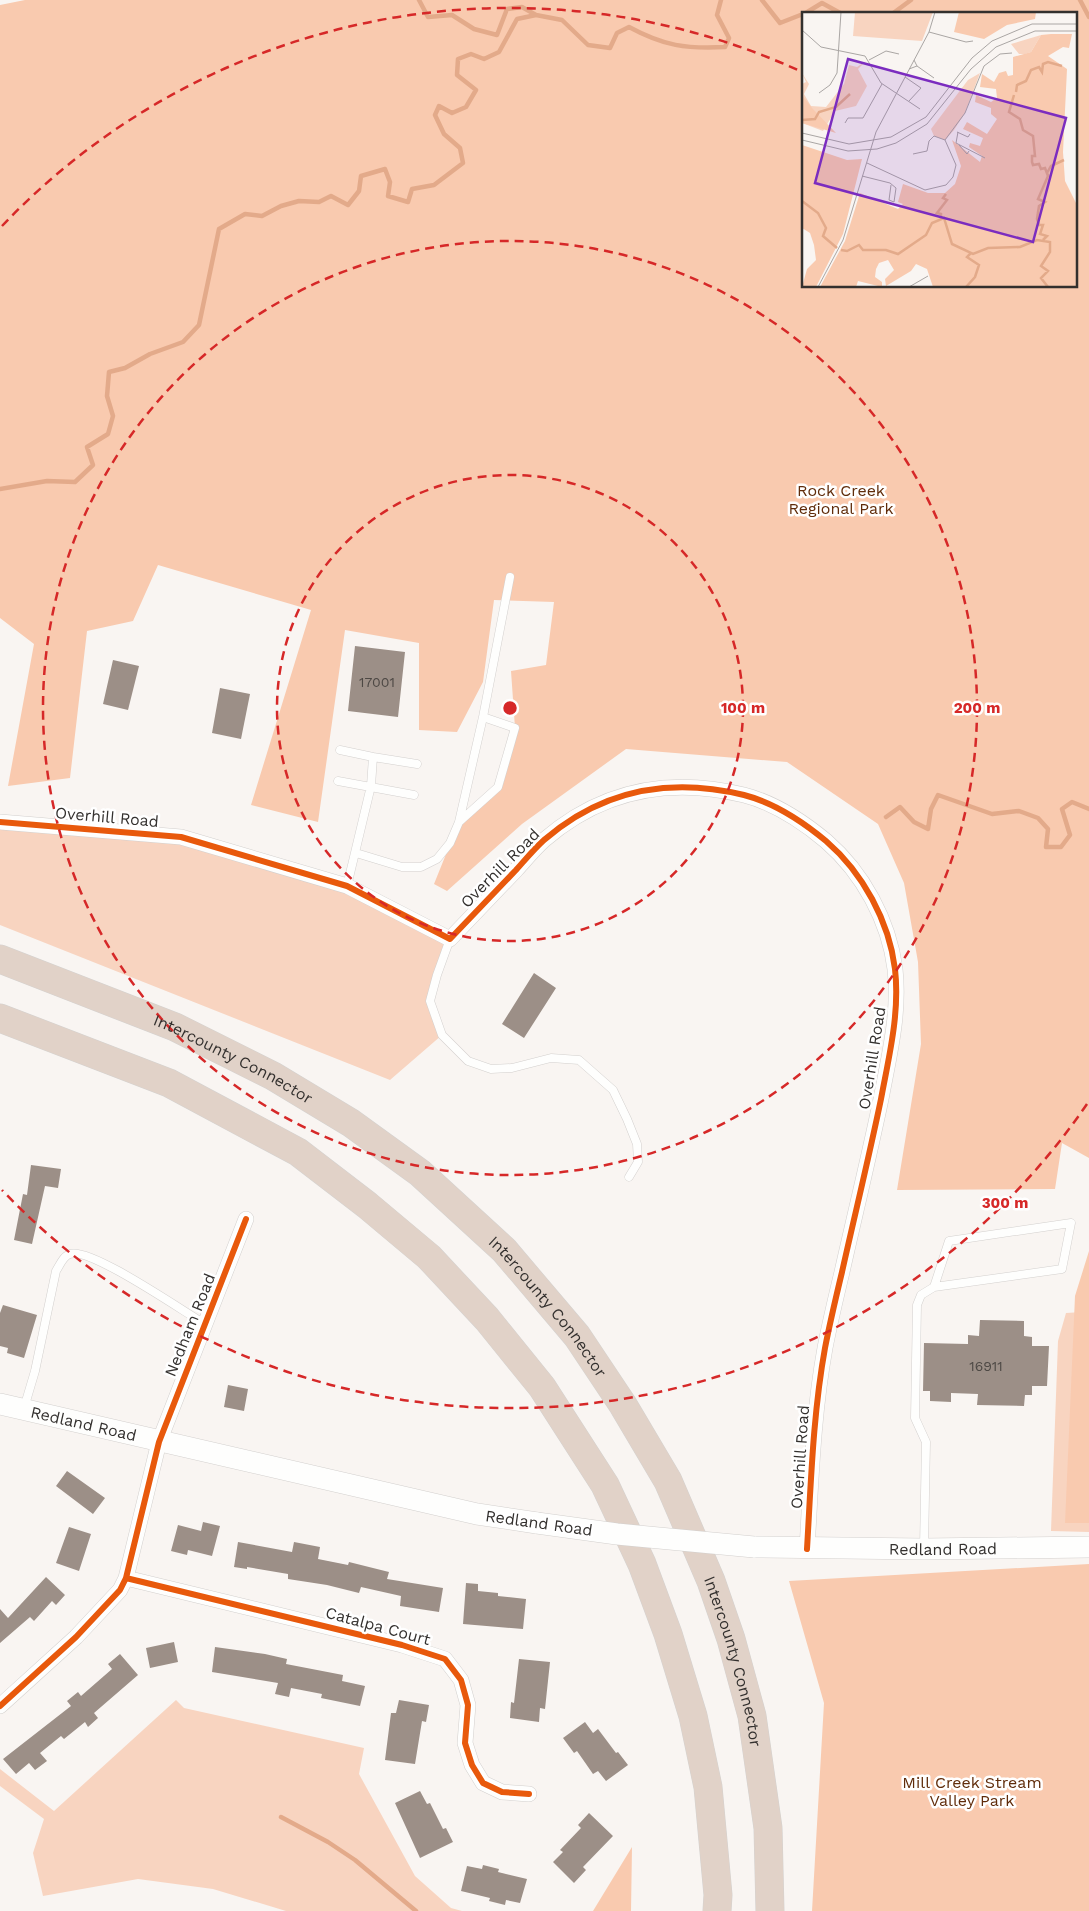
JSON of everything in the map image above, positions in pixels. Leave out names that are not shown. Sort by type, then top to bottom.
[{"type":"highway","name":"Intercounty Connector","points":[[0,959],[175,1027],[273,1076],[352,1123],[420,1173],[504,1250],[577,1336],[623,1405],[668,1481],[711,1581],[731,1639],[752,1716],[768,1828],[770,1911]]},
{"type":"highway","points":[[0,1018],[169,1083],[298,1152],[367,1205],[429,1257],[487,1319],[542,1386],[605,1486],[642,1564],[668,1634],[693,1716],[708,1787],[718,1895],[717,1911]]},
{"type":"main road","name":"Redland Road","points":[[0,1404],[477,1514],[617,1534],[754,1547],[807,1549],[1089,1547]]},
{"type":"street","name":"Overhill Road","points":[[0,822],[181,837],[347,886],[450,938],[544,840],[574,818],[598,805],[629,793],[650,788],[701,787],[754,798],[775,806],[796,818],[836,850],[868,892],[881,917],[895,969],[895,1019],[892,1044],[870,1150],[825,1348],[813,1442],[807,1549]]},
{"type":"street","name":"Nedham Road","points":[[126,1578],[159,1442],[246,1219]]},
{"type":"street","points":[[0,1706],[76,1636],[120,1590],[126,1578]]},
{"type":"street","name":"Catalpa Court","points":[[126,1578],[402,1645],[445,1659],[461,1680],[468,1705],[465,1743],[472,1765],[482,1783],[502,1792],[529,1794]]},
{"type":"lane","points":[[356,853],[402,867],[420,867],[438,859],[450,842],[459,822],[483,717],[510,577]]},
{"type":"lane","points":[[459,822],[498,787],[515,728],[483,717]]},
{"type":"lane","points":[[340,750],[417,764]]},
{"type":"lane","points":[[347,886],[371,786],[373,757]]},
{"type":"lane","points":[[338,781],[414,795]]},
{"type":"lane","points":[[450,938],[430,1001],[442,1035],[468,1060],[491,1068],[512,1068],[551,1058],[579,1060],[612,1090],[627,1120],[637,1144],[638,1162],[629,1177]]},
{"type":"lane","points":[[924,1549],[926,1442],[914,1418],[917,1306],[921,1295],[934,1286],[1062,1270],[1071,1223],[949,1241],[934,1286]]},
{"type":"lane","points":[[24,1410],[36,1371],[56,1272],[63,1259],[71,1253],[82,1253],[104,1262],[205,1324]]},
{"type":"shaded area","points":[[0,822],[181,837],[347,886],[450,939],[430,1001],[442,1035],[390,1080],[0,925]]},
{"type":"shaded area","points":[[1089,1293],[1089,1532],[1051,1531],[1058,1341],[1066,1313],[1082,1312]]},
{"type":"shaded area","points":[[176,1700],[184,1708],[364,1748],[359,1774],[415,1876],[451,1908],[462,1911],[286,1911],[213,1889],[138,1879],[43,1896],[33,1853],[44,1819],[0,1786],[0,1769],[54,1811]]},
{"type":"green space","name":"Rock Creek Regional Park","points":[[25,0],[1089,0],[1089,1158],[1062,1143],[1055,1189],[897,1190],[921,1044],[918,962],[904,883],[878,824],[787,762],[626,749],[522,824],[447,891],[434,884],[459,822],[498,787],[515,728],[511,671],[546,665],[554,602],[494,600],[483,682],[457,732],[419,730],[419,643],[345,630],[318,822],[251,805],[311,610],[158,565],[133,621],[87,631],[70,778],[8,786],[34,644],[0,618],[0,5]]},
{"type":"green space","points":[[1089,1251],[1089,1523],[1065,1523],[1075,1296]]},
{"type":"green space","name":"Mill Creek Stream Valley Park","points":[[1089,1564],[1089,1911],[812,1911],[824,1703],[789,1581]]},
{"type":"green space","points":[[632,1847],[631,1911],[593,1911]]},
{"type":"building","points":[[355,646],[405,652],[398,717],[348,711]]},
{"type":"building","points":[[113,660],[139,666],[128,710],[103,704]]},
{"type":"building","points":[[220,688],[250,694],[241,739],[212,733]]},
{"type":"building","points":[[534,973],[556,988],[524,1038],[502,1024]]},
{"type":"building","points":[[31,1165],[61,1169],[58,1188],[45,1186],[32,1244],[14,1240],[23,1194],[27,1195]]},
{"type":"building","points":[[3,1305],[37,1315],[24,1358],[7,1353],[8,1348],[0,1346],[0,1313]]},
{"type":"building","points":[[980,1320],[1024,1321],[1024,1336],[1032,1337],[1032,1346],[1049,1346],[1047,1386],[1032,1386],[1032,1395],[1025,1395],[1024,1406],[977,1405],[978,1394],[951,1393],[951,1402],[930,1401],[930,1391],[923,1391],[924,1343],[968,1344],[968,1335],[979,1336]]},
{"type":"building","points":[[228,1385],[248,1389],[244,1411],[224,1407]]},
{"type":"building","points":[[67,1471],[105,1498],[93,1514],[56,1486]]},
{"type":"building","points":[[203,1522],[220,1526],[212,1556],[188,1550],[187,1555],[171,1551],[178,1525],[201,1531]]},
{"type":"building","points":[[69,1527],[91,1534],[79,1571],[56,1563]]},
{"type":"building","points":[[238,1542],[292,1552],[294,1542],[320,1547],[318,1559],[348,1565],[349,1562],[389,1572],[387,1579],[443,1588],[439,1612],[400,1606],[401,1596],[361,1587],[359,1593],[327,1585],[288,1579],[288,1574],[247,1567],[247,1569],[234,1567]]},
{"type":"building","points":[[46,1577],[65,1595],[56,1605],[52,1601],[34,1621],[30,1617],[0,1643],[0,1609],[8,1618]]},
{"type":"building","points":[[466,1583],[478,1584],[478,1591],[498,1593],[498,1596],[526,1599],[523,1629],[463,1624]]},
{"type":"building","points":[[174,1642],[178,1662],[150,1668],[146,1648]]},
{"type":"building","points":[[215,1647],[265,1654],[287,1659],[286,1664],[343,1675],[342,1681],[365,1686],[360,1706],[321,1698],[322,1694],[291,1688],[289,1697],[275,1694],[278,1683],[212,1672]]},
{"type":"building","points":[[120,1654],[138,1675],[94,1713],[98,1718],[88,1727],[85,1722],[64,1739],[61,1736],[40,1753],[47,1761],[35,1770],[29,1763],[16,1774],[3,1759],[71,1706],[67,1701],[78,1692],[81,1696],[112,1669],[108,1664]]},
{"type":"building","points":[[519,1659],[550,1662],[545,1709],[540,1708],[539,1722],[510,1718],[511,1702],[514,1703]]},
{"type":"building","points":[[399,1700],[429,1705],[426,1722],[422,1721],[415,1764],[385,1760],[391,1713],[396,1713]]},
{"type":"building","points":[[585,1722],[593,1733],[598,1729],[616,1753],[618,1752],[628,1765],[606,1781],[598,1771],[593,1774],[577,1751],[574,1753],[563,1738]]},
{"type":"building","points":[[420,1791],[427,1804],[430,1803],[443,1829],[446,1828],[453,1842],[420,1858],[395,1803]]},
{"type":"building","points":[[589,1813],[613,1836],[583,1867],[586,1870],[574,1883],[553,1862],[563,1852],[560,1850],[581,1828],[578,1825]]},
{"type":"building","points":[[483,1865],[499,1869],[498,1872],[527,1879],[520,1903],[506,1900],[505,1905],[489,1901],[490,1898],[461,1891],[467,1866],[482,1869]]},
{"type":"waterway","points":[[419,0],[428,17],[452,15],[474,29],[497,35],[507,9],[522,7],[536,15]]},
{"type":"waterway","points":[[0,489],[47,481],[75,482],[93,465],[87,447],[108,434],[113,416],[107,396],[109,372],[125,368],[150,354],[183,342],[199,325],[219,229],[245,214],[262,216],[281,206],[299,201],[319,202],[331,196],[348,205],[359,191],[361,176],[385,169],[390,182],[388,196],[408,202],[412,189],[434,185],[463,163],[460,148],[444,134],[435,115],[439,106],[452,113],[466,107],[476,90],[457,75],[458,59],[471,54],[484,59],[499,52],[517,19],[536,15],[562,20],[588,45],[610,48],[617,33],[629,27],[653,38],[676,45],[687,47],[725,47],[729,38],[717,15],[721,0]]},
{"type":"waterway","points":[[762,0],[780,23],[802,14]]},
{"type":"waterway","points":[[895,12],[911,0]]},
{"type":"waterway","points":[[1080,0],[1089,17]]},
{"type":"waterway","points":[[807,12],[822,3],[838,12]]},
{"type":"waterway","points":[[886,817],[900,807],[914,822],[928,829],[931,809],[938,795],[992,814],[1019,811],[1038,818],[1048,829],[1046,847],[1061,847],[1070,835],[1062,809],[1072,802],[1089,809]]},
{"type":"waterway","points":[[281,1817],[328,1842],[355,1860],[416,1911]]},
{"type":"cycle path","points":[[0,822],[181,837],[347,886],[450,939],[544,840],[566,823],[590,809],[638,792],[690,787],[744,795],[767,803],[788,814],[826,841],[852,868],[863,883],[880,916],[892,951],[895,969],[896,1002],[893,1034],[881,1099],[825,1348],[813,1448],[807,1549]]},
{"type":"cycle path","points":[[0,1706],[76,1637],[120,1590],[126,1578],[159,1442],[246,1219]]},
{"type":"cycle path","points":[[126,1578],[402,1645],[445,1659],[461,1680],[468,1705],[465,1743],[472,1765],[483,1783],[502,1792],[529,1794]]}]
